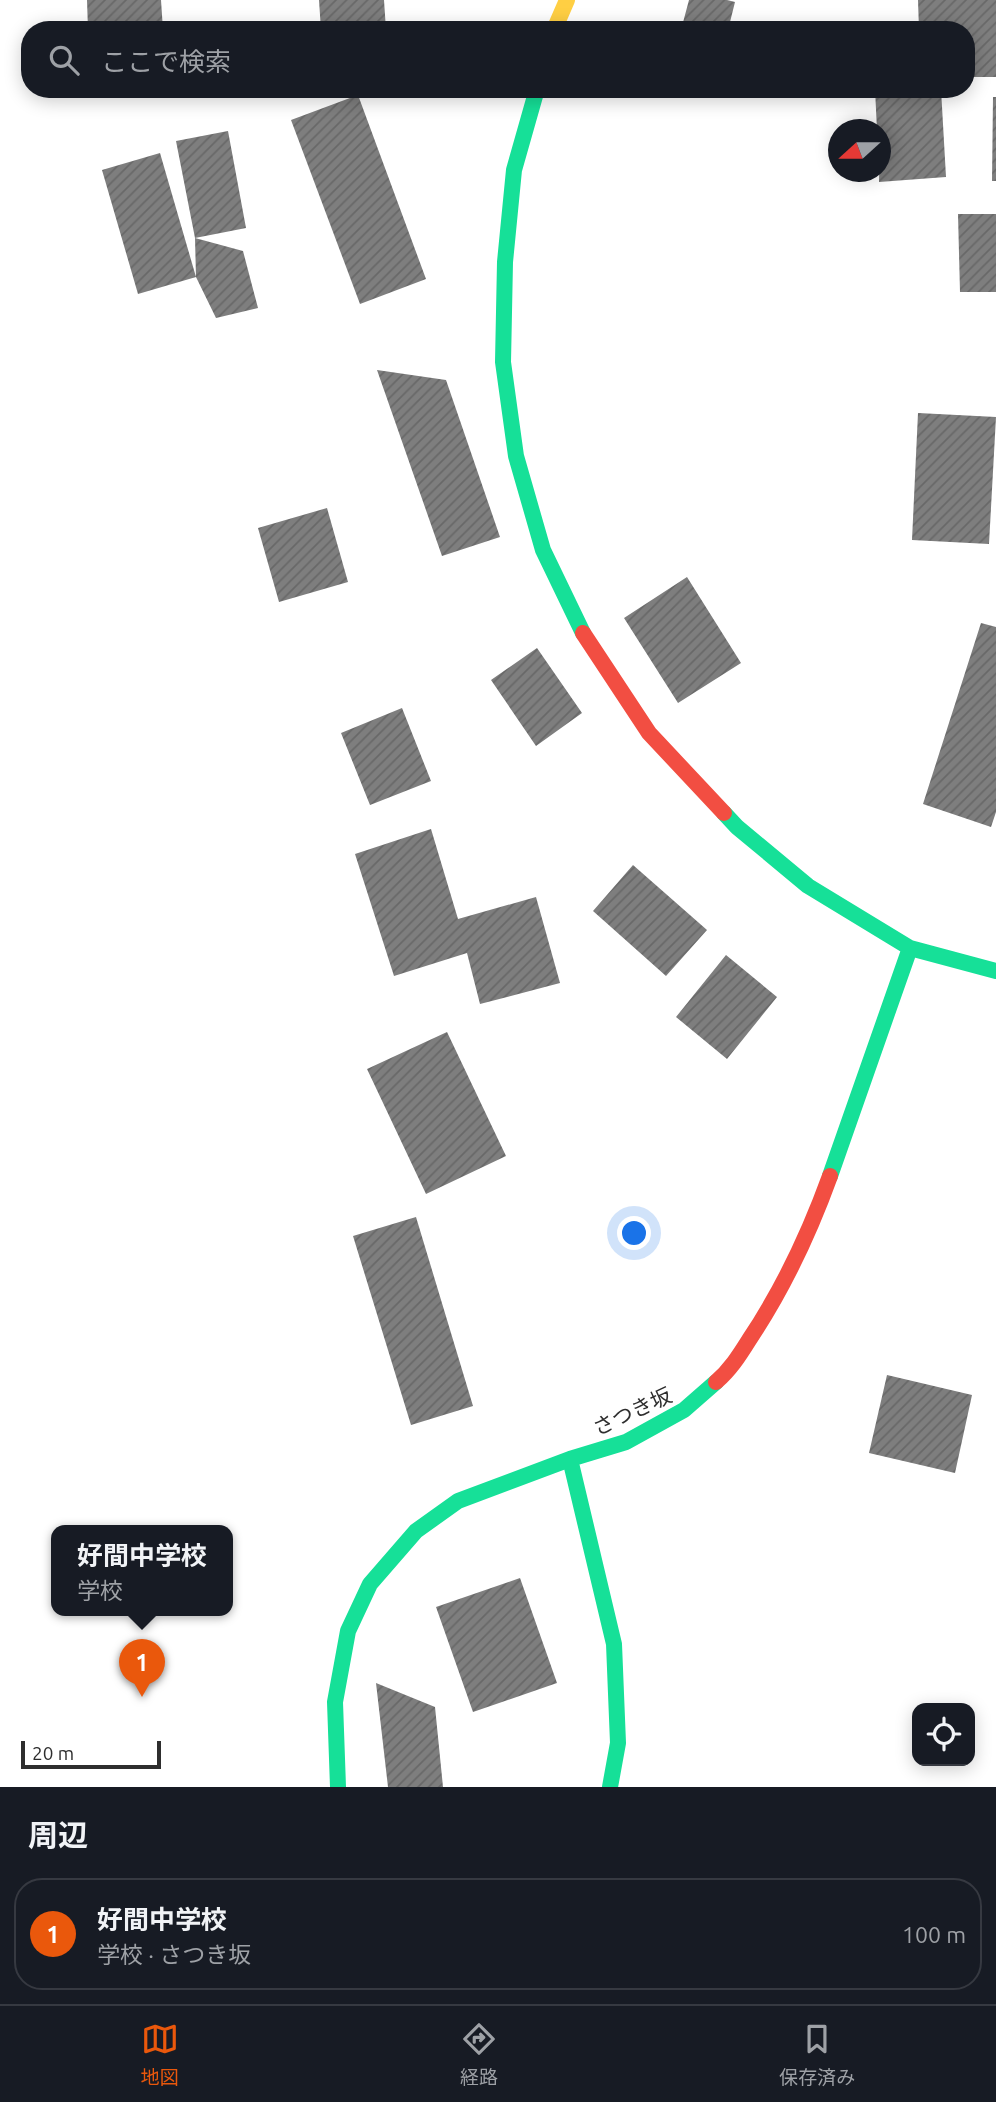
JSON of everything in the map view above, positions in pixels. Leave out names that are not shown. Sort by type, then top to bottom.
[{"type":"street","points":[[558,21],[567,0]]},
{"type":"street","points":[[534,98],[514,170],[505,262],[503,362],[516,456],[542,550],[589,643],[649,733],[737,827],[808,886],[909,948],[996,971]]},
{"type":"street","name":"さつき坂","points":[[338,1787],[335,1702],[348,1630],[370,1584],[416,1531],[458,1501],[626,1441],[684,1410],[728,1372],[772,1306],[813,1223],[909,948]]},
{"type":"street","points":[[570,1459],[614,1644],[618,1743],[610,1787]]},
{"type":"building","points":[[87,0],[161,0],[162,21],[88,21]]},
{"type":"building","points":[[319,0],[384,0],[385,21],[320,21]]},
{"type":"building","points":[[689,0],[735,2],[730,21],[683,21]]},
{"type":"building","points":[[918,0],[996,0],[996,77],[975,77],[975,21],[919,21]]},
{"type":"building","points":[[993,97],[996,97],[996,181],[992,181]]},
{"type":"building","points":[[350,98],[359,98],[426,279],[360,304],[291,120]]},
{"type":"building","points":[[875,98],[942,98],[946,177],[891,181],[891,119],[876,119]]},
{"type":"building","points":[[228,131],[246,228],[195,238],[176,141]]},
{"type":"building","points":[[160,153],[196,277],[138,294],[102,170]]},
{"type":"building","points":[[958,214],[996,214],[996,292],[960,292]]},
{"type":"building","points":[[195,238],[243,251],[258,308],[216,318],[196,277]]},
{"type":"building","points":[[377,370],[446,380],[500,537],[442,556]]},
{"type":"building","points":[[918,413],[996,417],[989,544],[912,540]]},
{"type":"building","points":[[327,508],[348,582],[279,602],[258,528]]},
{"type":"building","points":[[687,577],[741,663],[678,703],[624,618]]},
{"type":"building","points":[[981,623],[996,627],[996,812],[991,827],[923,804]]},
{"type":"building","points":[[537,648],[582,713],[536,746],[491,680]]},
{"type":"building","points":[[402,708],[431,781],[370,805],[341,733]]},
{"type":"building","points":[[431,829],[458,919],[536,897],[560,983],[480,1004],[467,953],[394,976],[355,854]]},
{"type":"building","points":[[633,865],[707,930],[666,976],[593,911]]},
{"type":"building","points":[[726,955],[777,997],[727,1059],[676,1017]]},
{"type":"building","points":[[447,1032],[506,1156],[426,1194],[367,1069]]},
{"type":"building","points":[[416,1217],[473,1406],[411,1425],[353,1236]]},
{"type":"building","points":[[887,1375],[972,1395],[955,1473],[869,1453]]},
{"type":"building","points":[[520,1578],[557,1683],[473,1712],[436,1607]]},
{"type":"building","points":[[376,1683],[435,1707],[443,1787],[388,1787]]},
{"type":"traffic: fast","points":[[534,98],[514,170],[505,262],[503,362],[516,456],[543,550],[583,633]]},
{"type":"traffic: fast","points":[[724,813],[808,886],[910,948],[996,971]]},
{"type":"traffic: fast","points":[[830,1176],[910,948]]},
{"type":"traffic: fast","points":[[338,1787],[335,1702],[348,1631],[370,1584],[416,1531],[458,1501],[570,1459],[626,1442],[684,1410],[716,1382]]},
{"type":"traffic: fast","points":[[570,1459],[614,1644],[618,1743],[610,1787]]},
{"type":"traffic: slow","points":[[558,21],[567,0]]},
{"type":"traffic: jam","points":[[583,633],[649,733],[724,813]]},
{"type":"traffic: jam","points":[[716,1382],[738,1357],[773,1301],[804,1240],[830,1176]]},
{"type":"place","name":"好間中学校","points":[[142,1697]]}]
